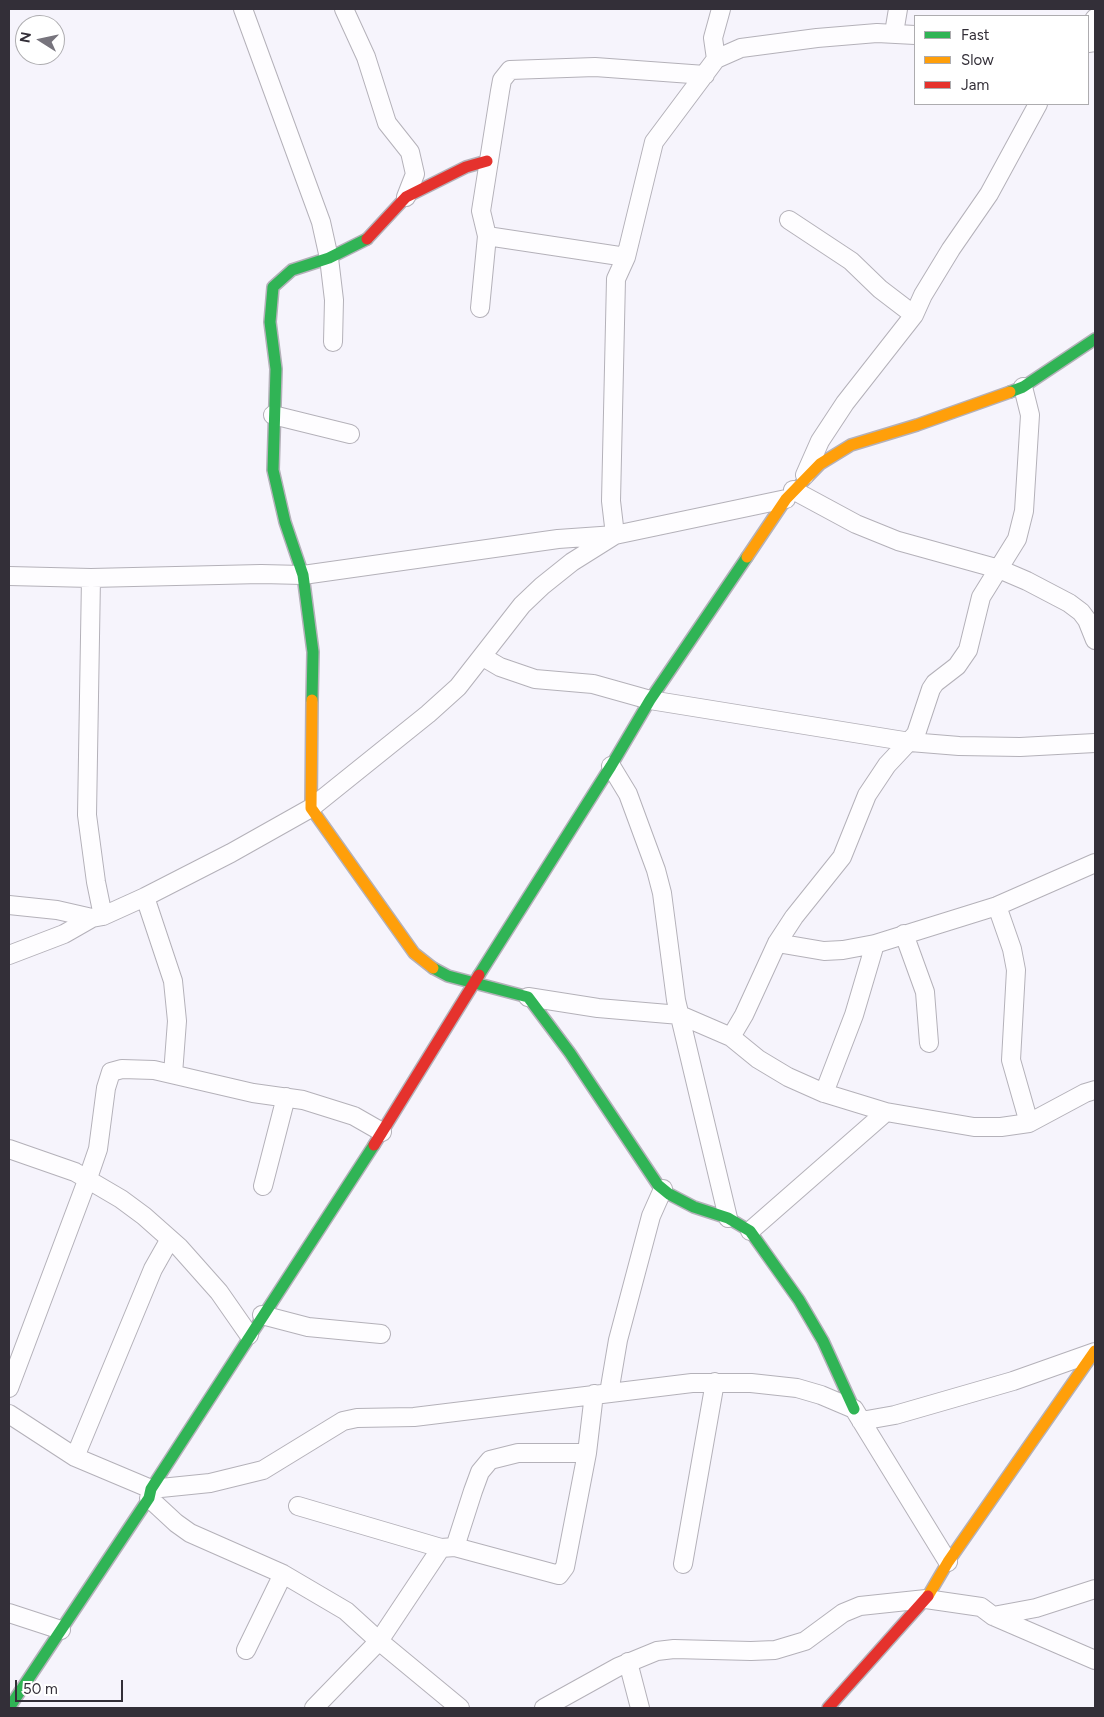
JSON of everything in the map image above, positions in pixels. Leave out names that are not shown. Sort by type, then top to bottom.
[{"type":"street","points":[[243,9],[320,222],[329,258],[334,300],[333,342]]},
{"type":"street","points":[[344,9],[366,57],[387,123],[410,152],[416,174],[406,197],[367,239],[329,258],[292,270],[273,286],[270,322],[276,369],[273,416],[273,470],[286,522],[303,575],[313,652],[311,808],[414,953],[428,966],[448,976],[528,997],[598,1008],[680,1014],[731,1037],[758,1059],[788,1077],[824,1093],[886,1112],[974,1127],[1001,1127],[1029,1123],[1085,1093],[1095,1090]]},
{"type":"street","points":[[716,59],[713,38],[721,9]]},
{"type":"street","points":[[894,33],[898,9]]},
{"type":"street","points":[[615,535],[612,501],[616,279],[626,257],[654,142],[716,59],[741,48],[858,34],[894,33],[914,35]]},
{"type":"street","points":[[480,308],[487,236],[480,212],[502,80],[510,70],[595,67],[705,75]]},
{"type":"street","points":[[9,1708],[150,1494],[249,1335],[382,1132],[611,766],[650,700],[794,490],[820,441],[845,403],[914,315],[922,296],[951,249],[989,194],[1037,105]]},
{"type":"street","points":[[406,197],[466,167],[487,161]]},
{"type":"street","points":[[789,220],[851,261],[880,289],[914,315]]},
{"type":"street","points":[[487,236],[626,257]]},
{"type":"street","points":[[9,576],[92,578],[261,574],[303,575],[558,539],[615,535],[794,490],[820,464],[851,445],[917,425],[1023,387],[1095,339]]},
{"type":"street","points":[[731,1037],[744,1015],[776,943],[799,910],[842,857],[868,795],[887,765],[916,734],[935,683],[964,659],[973,632],[976,610],[981,597],[1017,539],[1024,511],[1030,415],[1023,387]]},
{"type":"street","points":[[273,416],[350,434]]},
{"type":"street","points":[[794,490],[856,524],[898,541],[999,569],[1027,581],[1069,603],[1087,620],[1095,640]]},
{"type":"street","points":[[9,955],[64,934],[145,897],[210,865],[311,808],[428,714],[458,687],[522,605],[542,586],[572,562],[615,535]]},
{"type":"street","points":[[92,578],[87,815],[96,882],[98,917]]},
{"type":"street","points":[[483,657],[500,667],[535,679],[593,684],[650,700],[910,742],[1020,748],[1095,743]]},
{"type":"street","points":[[611,766],[628,794],[656,870],[680,1014],[728,1218]]},
{"type":"street","points":[[776,943],[824,951],[843,950],[875,944],[997,906],[1095,863]]},
{"type":"street","points":[[145,897],[173,981],[177,1021],[173,1074]]},
{"type":"street","points":[[9,904],[98,917]]},
{"type":"street","points":[[997,906],[1012,949],[1016,970],[1011,1060],[1029,1123]]},
{"type":"street","points":[[904,934],[925,992],[929,1043]]},
{"type":"street","points":[[824,1093],[854,1015],[875,944]]},
{"type":"street","points":[[528,997],[570,1053],[652,1177],[663,1189],[694,1207],[728,1218],[750,1231],[799,1300],[823,1341],[857,1415],[948,1562]]},
{"type":"street","points":[[9,1388],[98,1148],[106,1088],[111,1072],[132,1069],[173,1074],[253,1093],[286,1097],[330,1107],[354,1116],[382,1132]]},
{"type":"street","points":[[263,1186],[286,1097]]},
{"type":"street","points":[[750,1231],[886,1112]]},
{"type":"street","points":[[9,1149],[62,1166],[88,1178],[121,1199],[170,1239],[219,1292],[249,1335]]},
{"type":"street","points":[[298,1506],[448,1548],[556,1574],[562,1573],[565,1567],[587,1453],[602,1394],[651,1216],[663,1189]]},
{"type":"street","points":[[75,1457],[153,1269],[170,1239]]},
{"type":"street","points":[[262,1315],[308,1327],[381,1334]]},
{"type":"street","points":[[150,1494],[210,1483],[263,1470],[343,1421],[357,1418],[414,1418],[602,1394],[715,1382],[797,1388],[821,1395],[857,1415],[895,1415],[996,1386],[1095,1352]]},
{"type":"street","points":[[828,1708],[926,1599],[948,1562],[1095,1352]]},
{"type":"street","points":[[683,1564],[715,1382]]},
{"type":"street","points":[[9,1414],[75,1457],[150,1494],[176,1523],[190,1533],[283,1574],[346,1611],[460,1708]]},
{"type":"street","points":[[314,1708],[379,1641],[448,1548],[480,1472],[490,1460],[518,1453],[587,1453]]},
{"type":"street","points":[[246,1650],[283,1574]]},
{"type":"street","points":[[993,1616],[1036,1608],[1095,1588]]},
{"type":"street","points":[[544,1708],[628,1662],[657,1651],[674,1648],[775,1650],[805,1641],[843,1613],[860,1606],[926,1599],[981,1607],[993,1616],[1095,1660]]},
{"type":"street","points":[[9,1613],[61,1630]]},
{"type":"street","points":[[628,1662],[640,1708]]},
{"type":"traffic: fast","points":[[312,700],[313,652],[303,575],[285,522],[273,470],[276,369],[270,322],[273,287],[292,270],[329,258],[367,239]]},
{"type":"traffic: fast","points":[[1010,392],[1023,387],[1095,339]]},
{"type":"traffic: fast","points":[[479,975],[611,766],[650,700],[747,557]]},
{"type":"traffic: fast","points":[[433,968],[448,976],[528,997],[570,1053],[658,1185],[669,1194],[694,1207],[728,1218],[750,1231],[799,1300],[823,1341],[854,1409]]},
{"type":"traffic: fast","points":[[9,1708],[149,1498],[151,1489],[374,1145]]},
{"type":"traffic: slow","points":[[747,557],[786,499],[820,464],[851,445],[917,425],[1010,392]]},
{"type":"traffic: slow","points":[[312,700],[311,808],[414,953],[433,968]]},
{"type":"traffic: slow","points":[[928,1596],[948,1562],[1095,1351]]},
{"type":"traffic: jam","points":[[367,239],[406,197],[466,167],[487,161]]},
{"type":"traffic: jam","points":[[374,1145],[479,975]]},
{"type":"traffic: jam","points":[[828,1708],[928,1596]]}]
